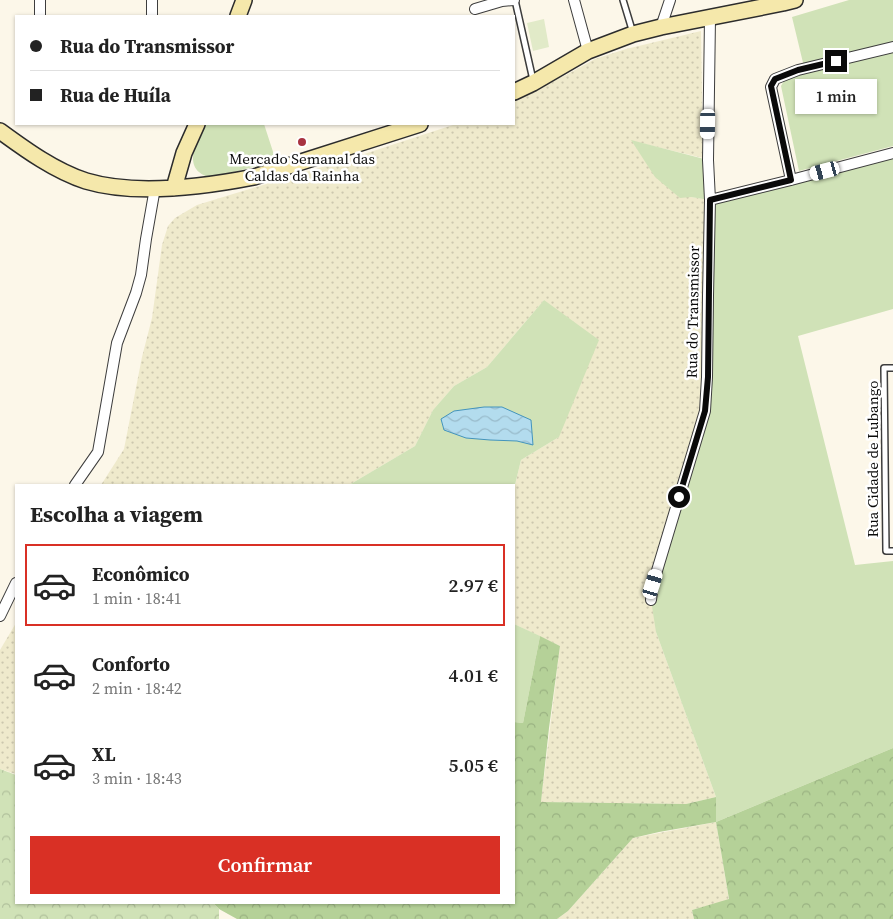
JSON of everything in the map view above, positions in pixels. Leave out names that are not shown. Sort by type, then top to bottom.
[{"type":"main road","points":[[238,15],[244,0]]},
{"type":"main road","points":[[515,92],[588,50],[633,34],[795,0]]},
{"type":"main road","points":[[174,188],[184,153],[197,125]]},
{"type":"main road","points":[[0,131],[42,159],[86,181],[124,188],[174,188],[254,177],[417,125]]},
{"type":"street","points":[[40,0],[40,15]]},
{"type":"street","points":[[152,0],[152,15]]},
{"type":"street","points":[[475,9],[502,1],[514,0]]},
{"type":"street","points":[[574,0],[588,50]]},
{"type":"street","points":[[661,27],[670,0]]},
{"type":"street","name":"Rua do Transmissor","points":[[651,600],[653,584],[705,411],[708,377],[710,18]]},
{"type":"street","points":[[791,180],[771,86],[775,79],[798,70],[893,47]]},
{"type":"street","points":[[710,200],[893,153]]},
{"type":"street","points":[[76,484],[98,452],[118,343],[141,275],[155,188]]},
{"type":"street","points":[[0,616],[15,585]]},
{"type":"lane","points":[[514,0],[533,83]]},
{"type":"lane","points":[[623,0],[633,34]]},
{"type":"lane","name":"Rua Cidade de Lubango","points":[[893,368],[884,368],[886,551],[893,551]]},
{"type":"shaded area","points":[[701,31],[703,158],[632,141],[691,197],[710,200],[707,377],[656,632],[716,797],[686,804],[541,802],[560,646],[515,624],[515,485],[521,460],[559,437],[544,300],[487,367],[454,386],[433,410],[415,446],[351,484],[102,484],[124,449],[142,357],[152,318],[162,245],[168,226],[175,218],[197,205],[453,125],[515,125],[515,98],[566,75],[595,59],[626,49]]},
{"type":"shaded area","points":[[15,625],[15,774],[0,769],[0,650]]},
{"type":"shaded area","points":[[716,822],[729,900],[692,910],[694,919],[557,919],[568,911],[633,838]]},
{"type":"green space","points":[[849,0],[893,0],[893,146],[799,171],[781,86],[785,79],[805,71],[792,17]]},
{"type":"green space","points":[[544,19],[549,47],[533,51],[527,23]]},
{"type":"green space","points":[[205,125],[264,125],[276,161],[210,178],[203,175],[195,167],[193,155]]},
{"type":"green space","points":[[631,140],[708,160],[710,200],[893,153],[893,309],[798,336],[855,565],[893,561],[893,748],[716,822],[716,797],[656,632],[651,600],[705,411],[709,200],[691,197],[680,198],[655,177]]},
{"type":"green space","points":[[544,300],[599,340],[559,437],[521,460],[515,485],[351,484],[415,446],[433,410],[454,386],[487,367]]},
{"type":"green space","points":[[515,624],[540,636],[523,723],[515,722]]},
{"type":"green space","points":[[540,636],[560,646],[541,802],[686,804],[716,797],[716,822],[633,838],[568,911],[557,919],[237,919],[214,904],[515,904],[515,722],[523,723]]},
{"type":"green space","points":[[893,748],[893,919],[694,919],[692,910],[729,899],[716,822]]},
{"type":"green space","points":[[0,769],[15,775],[15,904],[214,904],[219,909],[219,919],[0,919]]},
{"type":"water","points":[[502,407],[531,420],[533,445],[517,441],[466,438],[444,430],[441,419],[454,411]]},
{"type":"place","name":"Mercado Semanal das Caldas da Rainha","points":[[302,142]]},
{"type":"route","points":[[679,497],[705,411],[708,377],[710,200],[791,180],[771,86],[775,79],[798,70],[836,61]]}]
